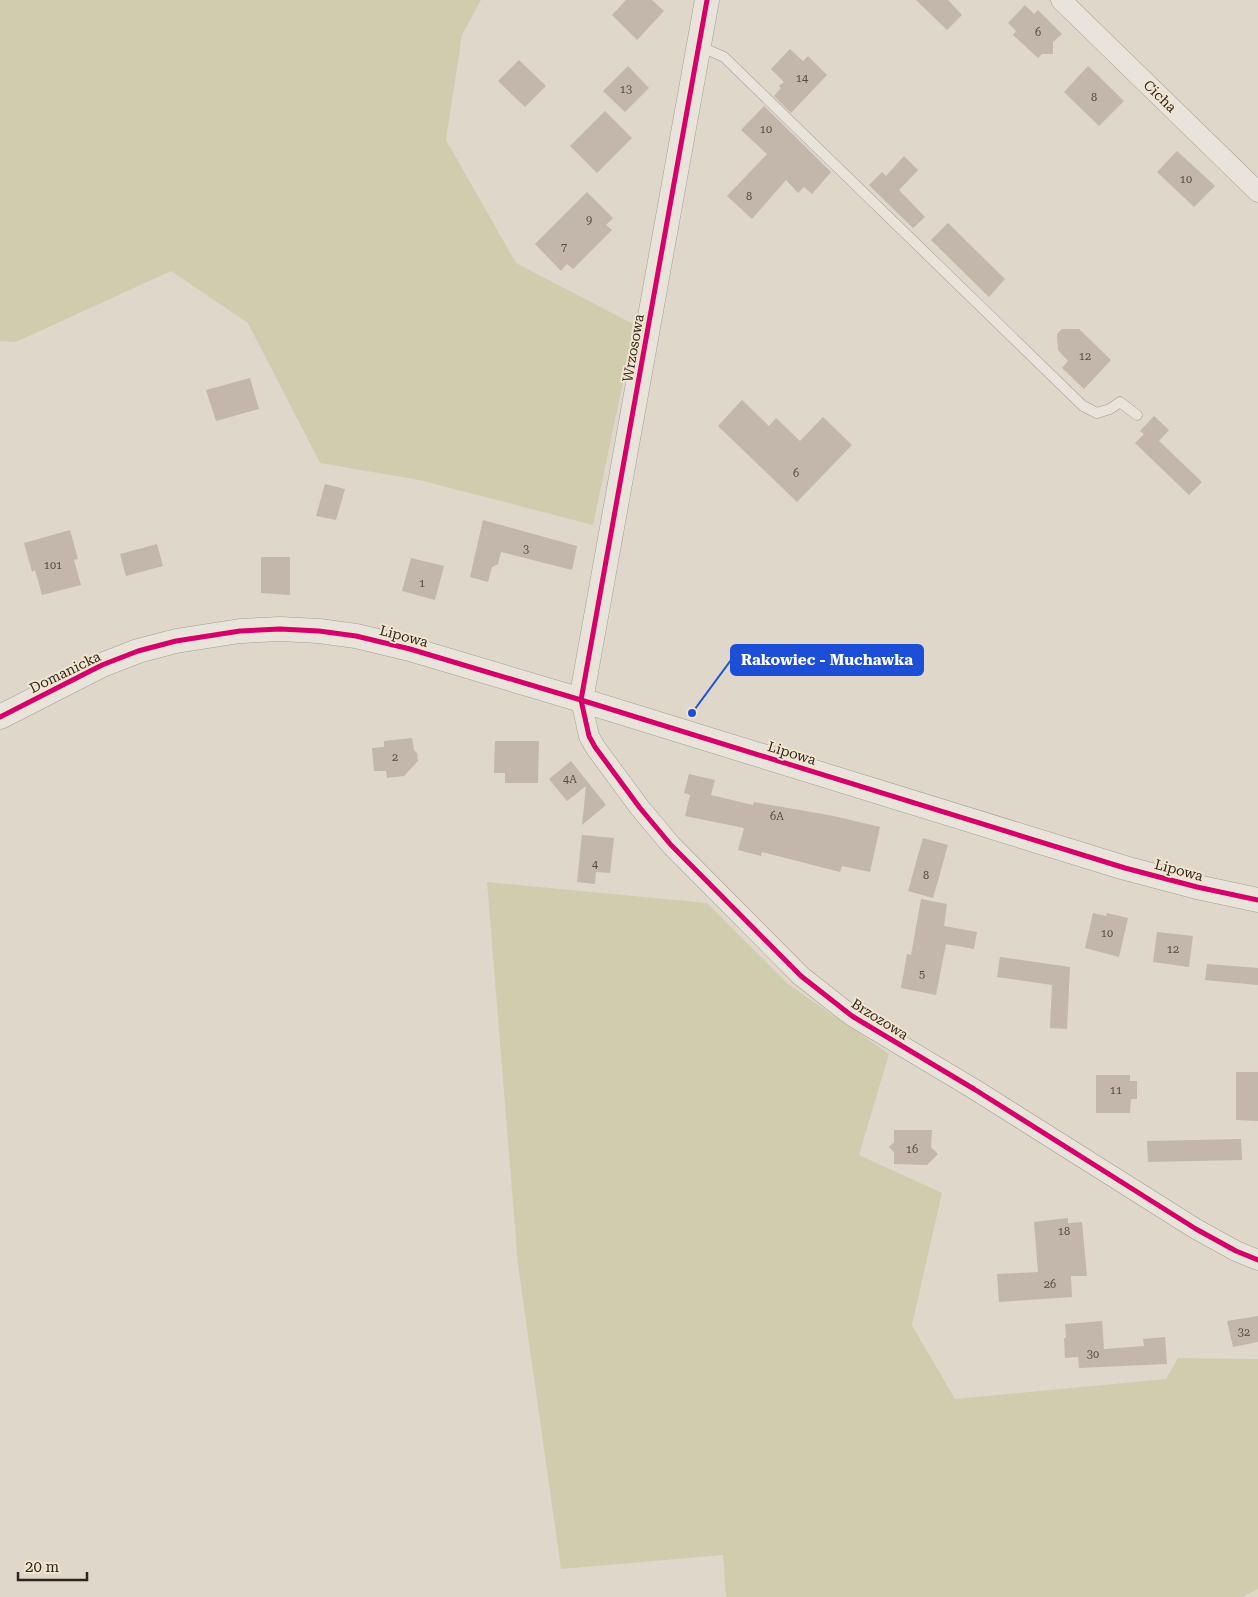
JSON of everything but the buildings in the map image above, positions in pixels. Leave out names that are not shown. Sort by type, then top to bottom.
[{"type":"street","name":"Wrzosowa","points":[[581,700],[707,0]]},
{"type":"street","name":"Cicha","points":[[1061,0],[1258,192]]},
{"type":"street","name":"Domanicka","points":[[0,717],[102,664],[138,651],[176,641],[240,631],[280,629],[319,631]]},
{"type":"street","name":"Lipowa","points":[[319,631],[382,641],[581,700],[1125,868],[1197,887],[1258,900]]},
{"type":"street","name":"Brzozowa","points":[[581,700],[589,736],[595,747],[640,808],[672,845],[800,976],[852,1016],[974,1089],[1196,1229],[1236,1251],[1258,1260]]},
{"type":"lane","points":[[699,46],[724,57],[1083,406],[1097,413],[1110,409],[1120,402],[1138,415]]},
{"type":"shaded area","points":[[0,0],[481,0],[462,35],[446,140],[516,263],[635,325],[593,525],[419,480],[320,463],[248,323],[171,271],[16,342],[0,341]]},
{"type":"shaded area","points":[[487,882],[707,903],[788,984],[889,1054],[859,1155],[942,1193],[912,1325],[955,1399],[1166,1379],[1178,1358],[1258,1359],[1258,1589],[1242,1597],[726,1597],[723,1555],[561,1569],[518,1265]]},
{"type":"cycle path","points":[[707,0],[581,700],[589,736],[640,808],[671,845],[801,976],[852,1016],[974,1089],[1196,1229],[1236,1251],[1258,1260]]},
{"type":"cycle path","points":[[0,717],[102,665],[138,651],[176,641],[240,631],[280,629],[319,631],[356,636],[410,649],[581,700],[1125,868],[1197,887],[1258,900]]},
{"type":"place","name":"Rakowiec - Muchawka","points":[[692,713]]}]
